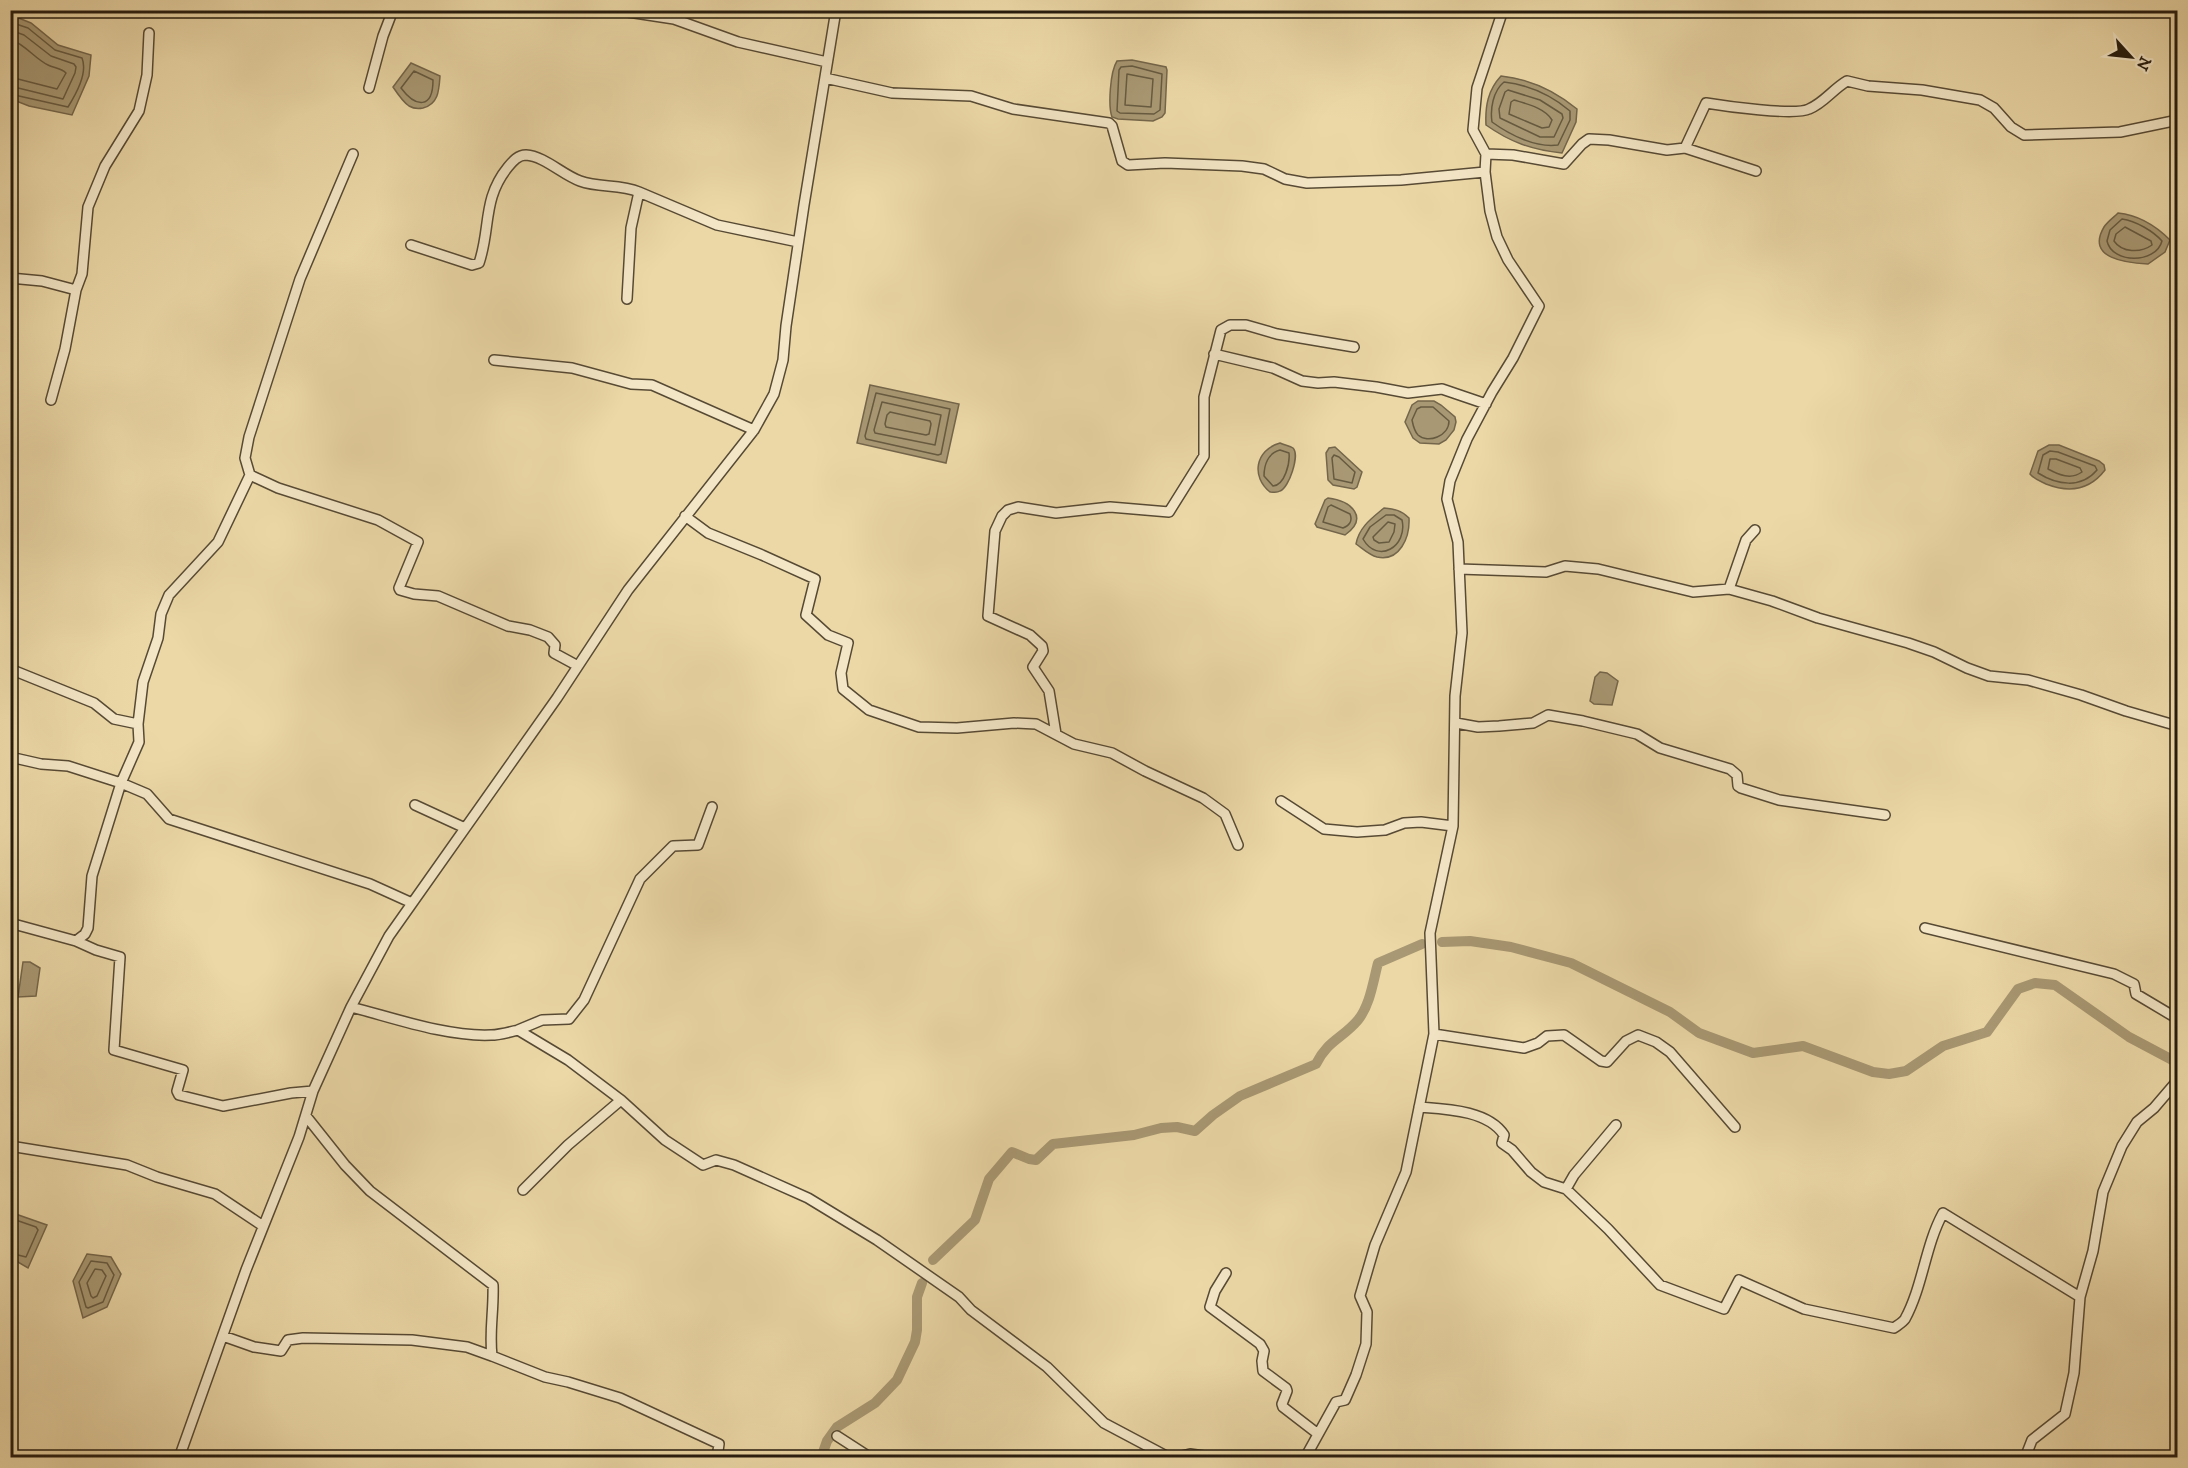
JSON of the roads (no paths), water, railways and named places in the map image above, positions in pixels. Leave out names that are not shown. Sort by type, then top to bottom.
[{"type":"street","points":[[369,88],[383,36],[393,10]]},
{"type":"street","points":[[615,10],[674,20],[738,42],[828,62]]},
{"type":"street","points":[[179,1458],[222,1336],[306,1116],[313,1091],[351,1007],[389,936],[578,666],[628,590],[754,430],[774,394],[783,360],[798,242],[836,10]]},
{"type":"street","points":[[1305,1458],[1336,1402],[1345,1400],[1366,1344],[1367,1312],[1360,1296],[1375,1245],[1406,1172],[1434,1034],[1430,933],[1453,826],[1455,696],[1462,633],[1458,542],[1447,498],[1450,481],[1455,464],[1539,306],[1508,260],[1497,237],[1490,211],[1485,172],[1486,154],[1473,130],[1477,87],[1503,10]]},
{"type":"street","points":[[51,400],[65,349],[76,290],[82,274],[88,207],[105,166],[139,111],[147,75],[149,33]]},
{"type":"street","points":[[825,78],[892,93],[970,96],[1013,109],[1109,123],[1112,126],[1122,161],[1128,165],[1166,163],[1242,166],[1264,169],[1285,178],[1307,183],[1401,180],[1485,172]]},
{"type":"street","points":[[1685,148],[1706,103],[1739,109],[1806,111],[1820,104],[1847,81],[1868,86],[1922,90],[1980,100],[1994,108],[2011,127],[2024,135],[2120,132],[2178,120]]},
{"type":"street","points":[[1486,154],[1513,155],[1564,164],[1589,139],[1609,140],[1666,150],[1685,148],[1756,171]]},
{"type":"street","points":[[353,154],[300,279],[249,437],[245,458],[246,469],[250,475],[278,488],[378,520],[418,542],[400,590],[438,596],[508,626],[530,630],[548,637],[555,645],[554,653],[578,666]]},
{"type":"street","points":[[411,245],[472,266],[479,263],[489,204],[499,178],[518,157],[527,155],[547,162],[557,170],[583,182],[626,187],[717,225],[798,242]]},
{"type":"street","points":[[627,299],[631,228],[639,192]]},
{"type":"street","points":[[10,278],[42,280],[76,290]]},
{"type":"street","points":[[1056,734],[1049,691],[1033,667],[1043,651],[1042,646],[1030,635],[988,616],[995,531],[1008,510],[1018,507],[1056,513],[1110,507],[1170,512],[1204,456],[1204,397],[1221,330],[1230,325],[1246,325],[1287,336],[1354,347]]},
{"type":"street","points":[[1214,354],[1273,368],[1302,381],[1334,382],[1408,393],[1442,390],[1486,404]]},
{"type":"street","points":[[494,360],[572,368],[630,384],[652,385],[754,430]]},
{"type":"street","points":[[76,941],[85,934],[88,928],[92,876],[121,783],[139,742],[138,724],[143,682],[158,638],[161,614],[169,595],[218,542],[250,475]]},
{"type":"street","points":[[685,516],[708,533],[816,579],[806,615],[828,635],[848,643],[841,673],[843,688],[869,710],[919,727],[957,728],[1014,723],[1036,724],[1074,744],[1112,753],[1203,798],[1225,814],[1238,845]]},
{"type":"street","points":[[1729,590],[1746,540],[1755,530]]},
{"type":"street","points":[[1459,569],[1546,572],[1564,566],[1598,569],[1693,592],[1729,590],[1934,652],[1967,669],[1989,676],[2028,680],[2178,726]]},
{"type":"street","points":[[10,669],[94,703],[114,719],[138,724]]},
{"type":"street","points":[[1456,723],[1478,728],[1533,723],[1548,715],[1583,721],[1637,734],[1660,748],[1730,769],[1737,775],[1738,786],[1741,788],[1779,800],[1884,815]]},
{"type":"street","points":[[10,758],[41,764],[68,765],[121,783],[147,795],[169,819],[370,884],[412,903]]},
{"type":"street","points":[[1281,801],[1324,829],[1357,832],[1385,830],[1404,823],[1421,822],[1453,826]]},
{"type":"street","points":[[415,805],[465,828]]},
{"type":"street","points":[[351,1007],[421,1026],[470,1034],[492,1035],[518,1030],[542,1020],[568,1019],[584,1000],[640,879],[673,846],[698,845],[712,807]]},
{"type":"street","points":[[10,923],[76,941],[120,957],[114,1050],[183,1070],[177,1091],[180,1095],[223,1106],[313,1091]]},
{"type":"street","points":[[1924,928],[2114,974],[2134,984],[2136,994],[2178,1019]]},
{"type":"street","points":[[518,1030],[568,1060],[621,1100],[665,1140],[703,1165],[716,1160],[734,1165],[808,1198],[877,1240],[959,1297],[971,1310],[1047,1367],[1104,1423],[1172,1458],[1190,1454],[1218,1458]]},
{"type":"street","points":[[1434,1034],[1524,1048],[1538,1043],[1547,1036],[1564,1035],[1601,1061],[1607,1062],[1626,1041],[1638,1035],[1656,1042],[1670,1052],[1735,1127]]},
{"type":"street","points":[[2025,1458],[2032,1440],[2065,1414],[2074,1373],[2080,1297],[2093,1251],[2103,1192],[2122,1146],[2137,1122],[2154,1108],[2178,1080]]},
{"type":"street","points":[[523,1190],[568,1144],[621,1100]]},
{"type":"street","points":[[1419,1107],[1476,1115],[1500,1128],[1504,1134],[1502,1143],[1512,1150],[1531,1172],[1544,1182],[1566,1190],[1608,1229],[1660,1285],[1724,1310],[1739,1280],[1804,1309],[1894,1328],[1904,1321],[1936,1227],[1944,1213],[2080,1297]]},
{"type":"street","points":[[306,1116],[345,1165],[370,1191],[493,1285],[494,1313],[489,1335],[492,1356]]},
{"type":"street","points":[[1566,1190],[1574,1175],[1616,1125]]},
{"type":"street","points":[[10,1146],[127,1165],[157,1177],[215,1194],[263,1226]]},
{"type":"street","points":[[1226,1273],[1215,1291],[1210,1307],[1260,1344],[1264,1351],[1263,1371],[1286,1388],[1283,1407],[1318,1434]]},
{"type":"street","points":[[222,1336],[254,1347],[281,1351],[288,1340],[303,1338],[400,1340],[467,1347],[545,1377],[620,1398],[719,1444],[717,1458]]},
{"type":"street","points":[[837,1436],[871,1458]]},
{"type":"water","points":[[11,15],[31,23],[58,45],[91,55],[89,76],[72,115],[29,106],[11,99]]},
{"type":"water","points":[[1132,60],[1166,67],[1165,113],[1153,121],[1112,117],[1110,89],[1115,66],[1117,61]]},
{"type":"water","points":[[411,63],[440,76],[435,100],[423,108],[409,106],[393,87]]},
{"type":"water","points":[[1501,76],[1541,86],[1577,109],[1576,122],[1562,153],[1522,144],[1486,125],[1488,99]]},
{"type":"water","points":[[2118,213],[2140,219],[2165,235],[2170,240],[2165,252],[2148,264],[2120,260],[2104,253],[2100,246],[2100,238],[2105,225]]},
{"type":"water","points":[[870,385],[959,404],[946,463],[857,443]]},
{"type":"water","points":[[1418,401],[1434,401],[1455,417],[1454,430],[1446,440],[1439,444],[1420,443],[1413,438],[1405,422],[1412,405]]},
{"type":"water","points":[[1280,443],[1293,448],[1294,464],[1290,478],[1283,489],[1270,492],[1260,479],[1258,464],[1265,452]]},
{"type":"water","points":[[2049,445],[2059,445],[2099,461],[2104,465],[2105,470],[2092,482],[2078,488],[2063,489],[2046,484],[2030,474],[2038,451]]},
{"type":"water","points":[[1335,447],[1362,472],[1357,487],[1354,489],[1333,485],[1328,480],[1326,453],[1329,448]]},
{"type":"water","points":[[1328,498],[1344,503],[1355,511],[1356,522],[1345,535],[1317,527],[1315,524]]},
{"type":"water","points":[[1384,508],[1397,510],[1409,518],[1408,533],[1402,546],[1392,556],[1385,558],[1374,556],[1356,544],[1363,528]]},
{"type":"water","points":[[1600,672],[1607,673],[1618,681],[1612,705],[1594,704],[1590,701],[1595,677]]},
{"type":"water","points":[[23,962],[30,962],[40,968],[36,996],[18,997]]},
{"type":"water","points":[[10,1212],[47,1225],[28,1268],[11,1258]]},
{"type":"water","points":[[87,1254],[111,1257],[121,1274],[107,1307],[83,1318],[73,1281]]},
{"type":"waterway","points":[[1442,942],[1470,941],[1511,947],[1571,963],[1670,1012],[1699,1033],[1753,1053],[1803,1046],[1873,1072],[1889,1074],[1906,1071],[1943,1046],[1987,1032],[2018,989],[2035,983],[2055,985],[2129,1037],[2178,1063]]},
{"type":"waterway","points":[[933,1260],[975,1220],[989,1179],[1012,1152],[1036,1160],[1053,1144],[1134,1135],[1161,1128],[1177,1127],[1195,1131],[1240,1096],[1316,1064],[1325,1050],[1362,1014],[1371,993],[1378,963],[1422,944]]},
{"type":"waterway","points":[[821,1458],[827,1441],[837,1427],[875,1403],[897,1380],[915,1342],[917,1297],[922,1283]]}]
